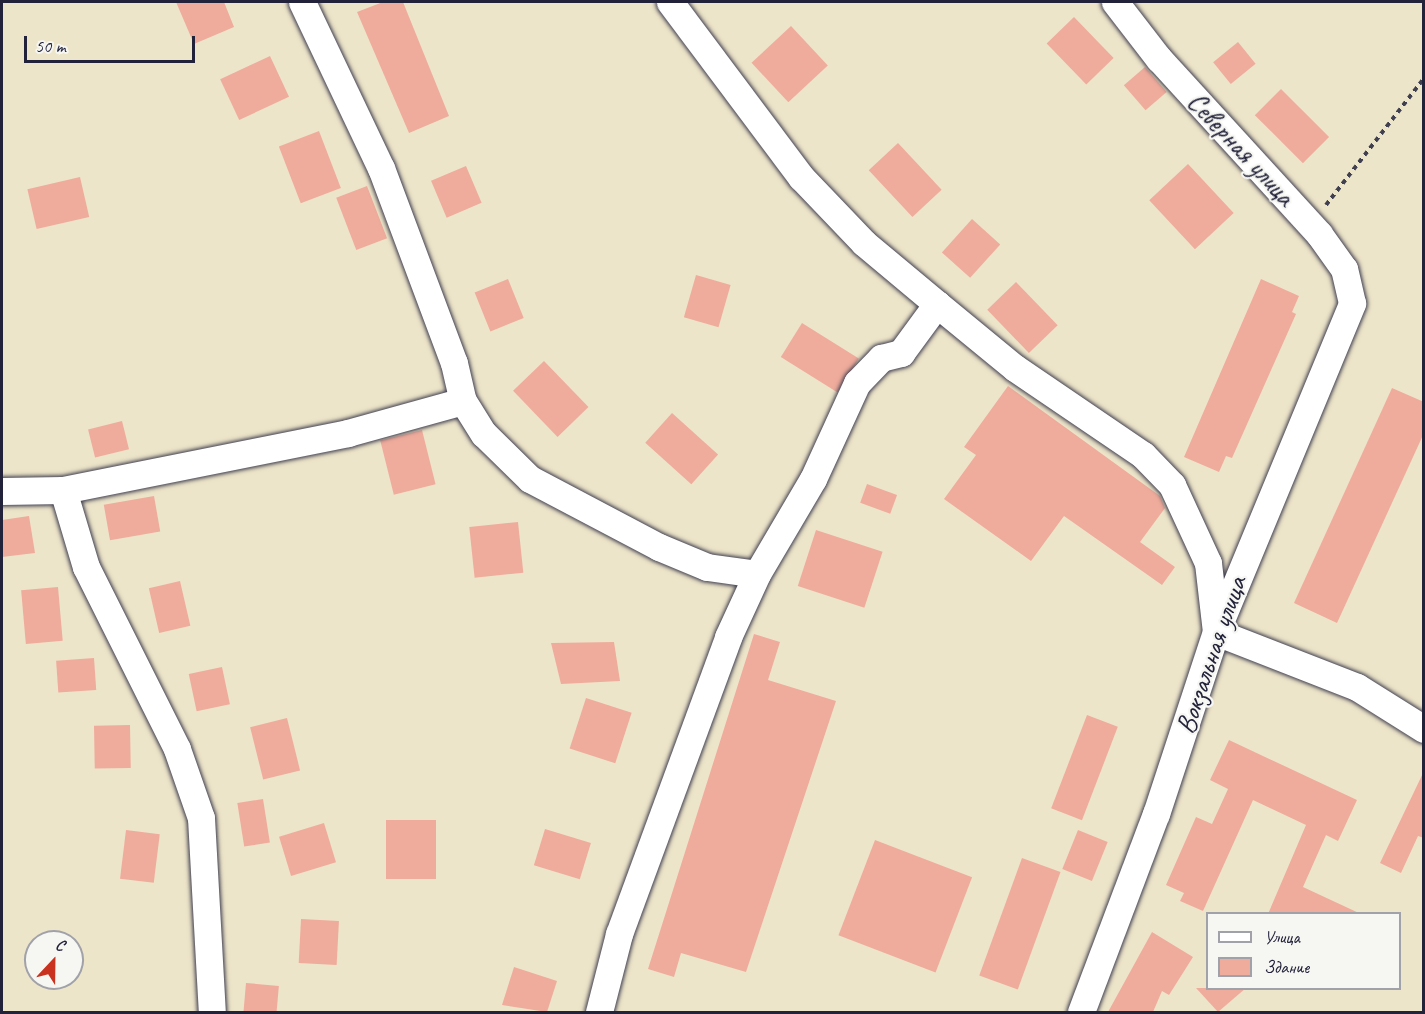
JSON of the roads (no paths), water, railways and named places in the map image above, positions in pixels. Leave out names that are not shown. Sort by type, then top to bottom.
[{"type":"street","points":[[302,2],[381,168],[454,363],[463,400],[484,434],[530,479],[678,555],[717,570],[757,574]]},
{"type":"street","points":[[670,2],[801,177],[864,243],[1015,368],[1143,455],[1172,485],[1208,563],[1216,632],[1357,687],[1424,729]]},
{"type":"street","name":"Северная улица","points":[[1115,2],[1159,59],[1319,234],[1344,269],[1352,303]]},
{"type":"street","name":"Вокзальная улица","points":[[1081,1012],[1156,814],[1216,632],[1352,303]]},
{"type":"street","points":[[599,1012],[619,934],[728,637],[757,574],[808,488],[857,383],[881,358],[901,353],[937,304]]},
{"type":"street","points":[[2,491],[63,490],[348,433],[463,400]]},
{"type":"street","points":[[63,490],[86,567],[177,749],[201,818],[212,1012]]}]
